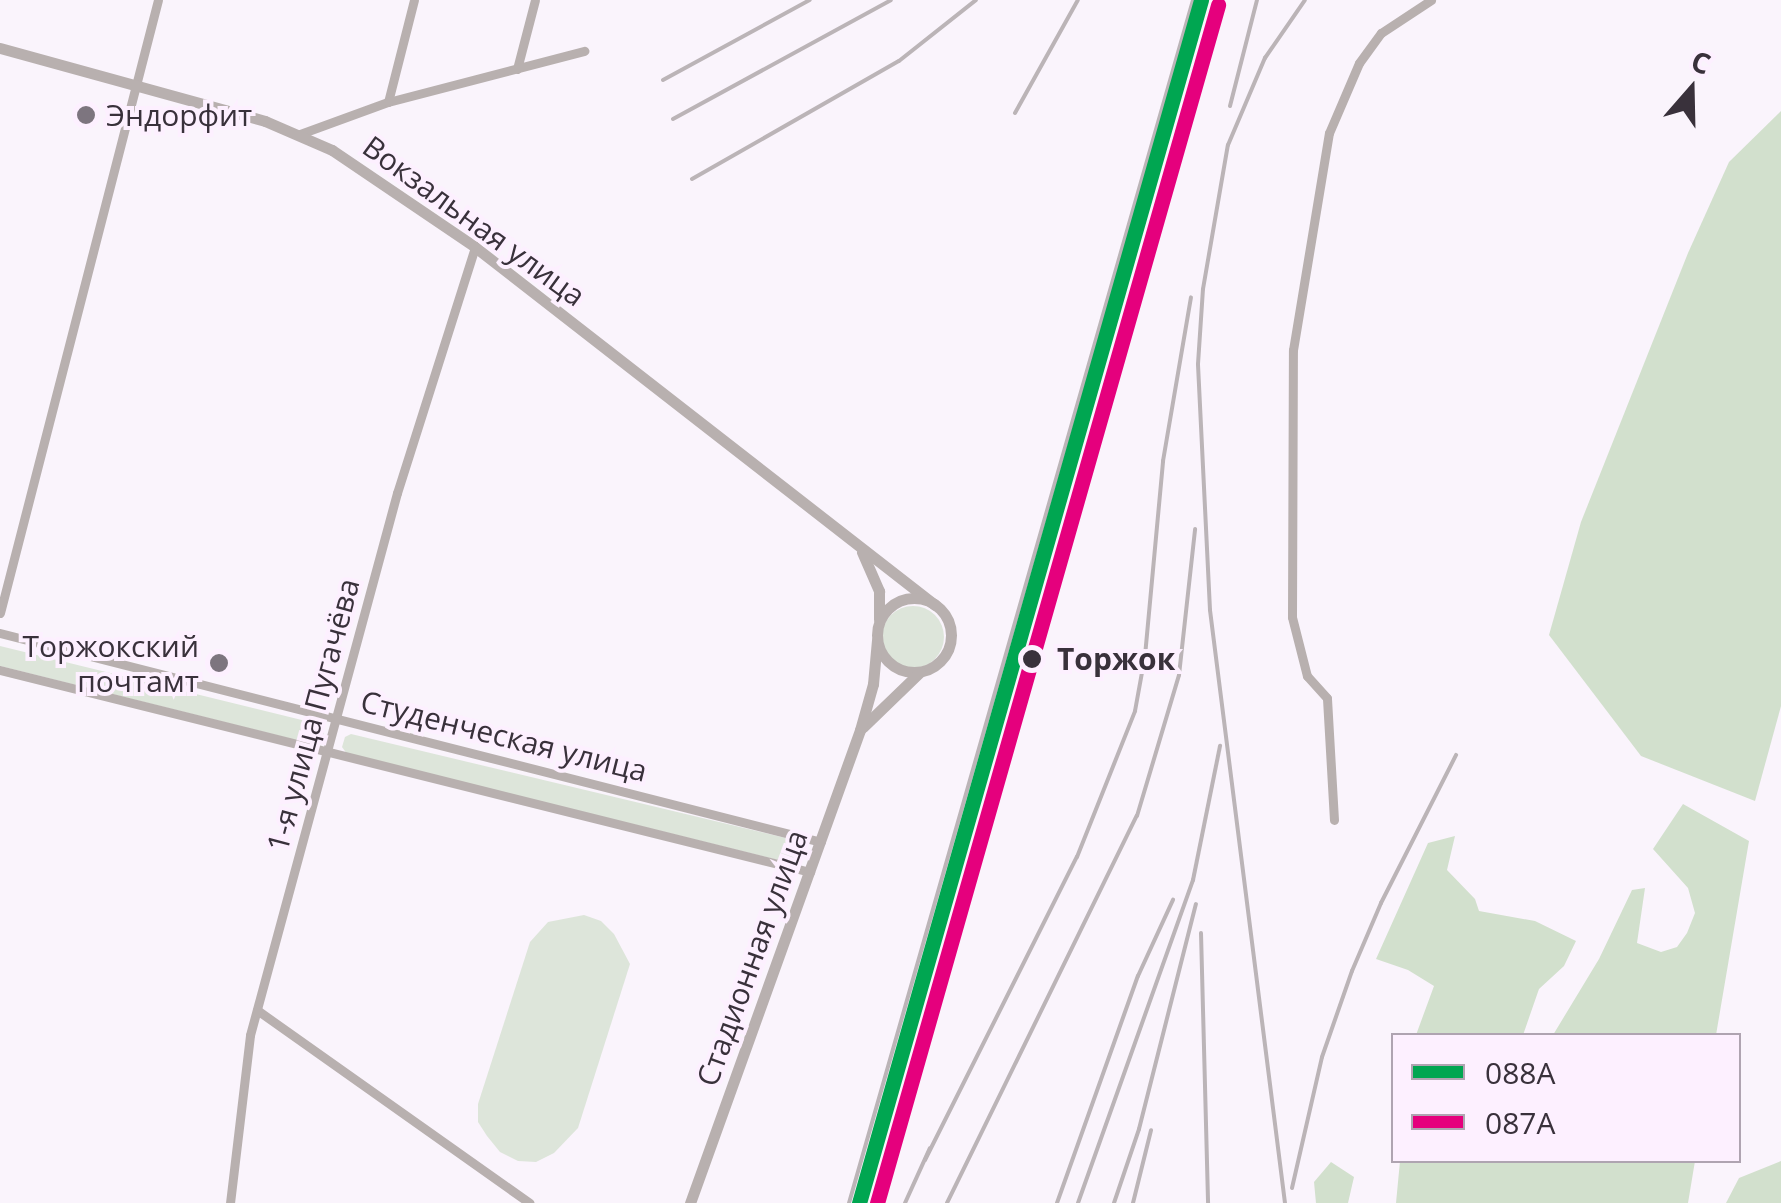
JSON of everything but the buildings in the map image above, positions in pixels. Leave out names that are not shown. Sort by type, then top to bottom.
[{"type":"street","points":[[0,613],[158,0]]},
{"type":"street","points":[[388,102],[414,0]]},
{"type":"street","points":[[517,70],[535,0]]},
{"type":"street","points":[[1334,820],[1327,698],[1307,676],[1292,617],[1293,350],[1329,133],[1359,63],[1381,34],[1431,0]]},
{"type":"street","name":"Вокзальная улица","points":[[0,48],[137,84],[300,134],[392,187],[474,246],[860,548],[913,584],[935,605]]},
{"type":"street","points":[[300,134],[388,102],[584,51]]},
{"type":"street","name":"1-я улица Пугачёва","points":[[230,1203],[257,1010],[398,493],[474,246]]},
{"type":"street","name":"Вокзальная улица","points":[[860,548],[879,591],[878,624]]},
{"type":"street","points":[[920,599],[935,605],[948,621],[950,646],[938,664],[920,672],[894,667],[877,640],[878,624],[899,601],[920,599]]},
{"type":"street","name":"Студенческая улица","points":[[0,633],[820,842]]},
{"type":"street","name":"Стадионная улица","points":[[690,1203],[860,730],[873,684],[877,640]]},
{"type":"street","name":"Студенческая улица","points":[[0,670],[810,872]]},
{"type":"street","name":"Стадионная улица","points":[[860,730],[920,672]]},
{"type":"street","points":[[257,1010],[530,1203]]},
{"type":"shaded area","points":[[913,606],[935,615],[944,637],[935,659],[913,668],[891,659],[882,637],[891,615]]},
{"type":"shaded area","points":[[0,646],[318,724],[324,727],[324,740],[312,744],[0,666]]},
{"type":"shaded area","points":[[351,734],[794,840],[804,848],[801,857],[790,863],[347,754],[342,747],[345,737]]},
{"type":"shaded area","points":[[584,915],[601,921],[614,934],[630,964],[578,1128],[554,1153],[536,1162],[518,1161],[500,1152],[487,1136],[478,1122],[478,1104],[530,942],[548,922]]},
{"type":"green space","points":[[1781,111],[1781,706],[1755,801],[1641,756],[1549,635],[1581,522],[1688,253],[1729,162]]},
{"type":"green space","points":[[1683,804],[1749,841],[1716,1033],[1554,1033],[1599,959],[1632,890],[1645,888],[1637,943],[1661,952],[1677,947],[1687,933],[1695,913],[1688,888],[1653,849]]},
{"type":"green space","points":[[1455,836],[1447,870],[1475,899],[1479,911],[1535,921],[1576,941],[1564,966],[1539,989],[1524,1033],[1417,1033],[1434,986],[1408,970],[1376,959],[1428,843]]},
{"type":"green space","points":[[1781,1161],[1781,1203],[1726,1203],[1739,1178]]},
{"type":"green space","points":[[1331,1162],[1354,1177],[1348,1203],[1316,1203],[1314,1182]]},
{"type":"green space","points":[[1400,1163],[1695,1163],[1688,1203],[1396,1203]]},
{"type":"railway","points":[[663,80],[810,0]]},
{"type":"railway","points":[[673,119],[891,0]]},
{"type":"railway","points":[[692,179],[899,61],[976,0]]},
{"type":"railway","points":[[1015,113],[1078,0]]},
{"type":"railway","points":[[849,1203],[1193,0]]},
{"type":"railway","points":[[1230,106],[1257,0]]},
{"type":"railway","points":[[1285,1203],[1210,610],[1198,364],[1203,289],[1228,145],[1265,58],[1305,0]]},
{"type":"railway","points":[[925,1160],[1077,857],[1135,711],[1145,656],[1163,461],[1191,297]]},
{"type":"railway","points":[[947,1203],[1137,816],[1179,675],[1195,529]]},
{"type":"railway","points":[[1078,1203],[1193,880],[1220,746]]},
{"type":"railway","points":[[1292,1188],[1322,1057],[1352,971],[1381,903],[1456,755]]},
{"type":"railway","points":[[1057,1203],[1138,976],[1173,900]]},
{"type":"railway","points":[[1114,1203],[1139,1129],[1196,904]]},
{"type":"railway","points":[[1201,933],[1208,1203]]},
{"type":"railway","points":[[1133,1203],[1151,1130]]},
{"type":"railway","points":[[905,1203],[930,1148]]},
{"type":"transit line","name":"088А","points":[[859,1203],[1201,0]]},
{"type":"transit line","name":"087А","points":[[877,1203],[1218,5]]},
{"type":"place","name":"Эндорфит","points":[[86,115]]},
{"type":"place","name":"Торжок","points":[[1032,659]]},
{"type":"place","name":"Торжокский почтамт","points":[[219,663]]}]
